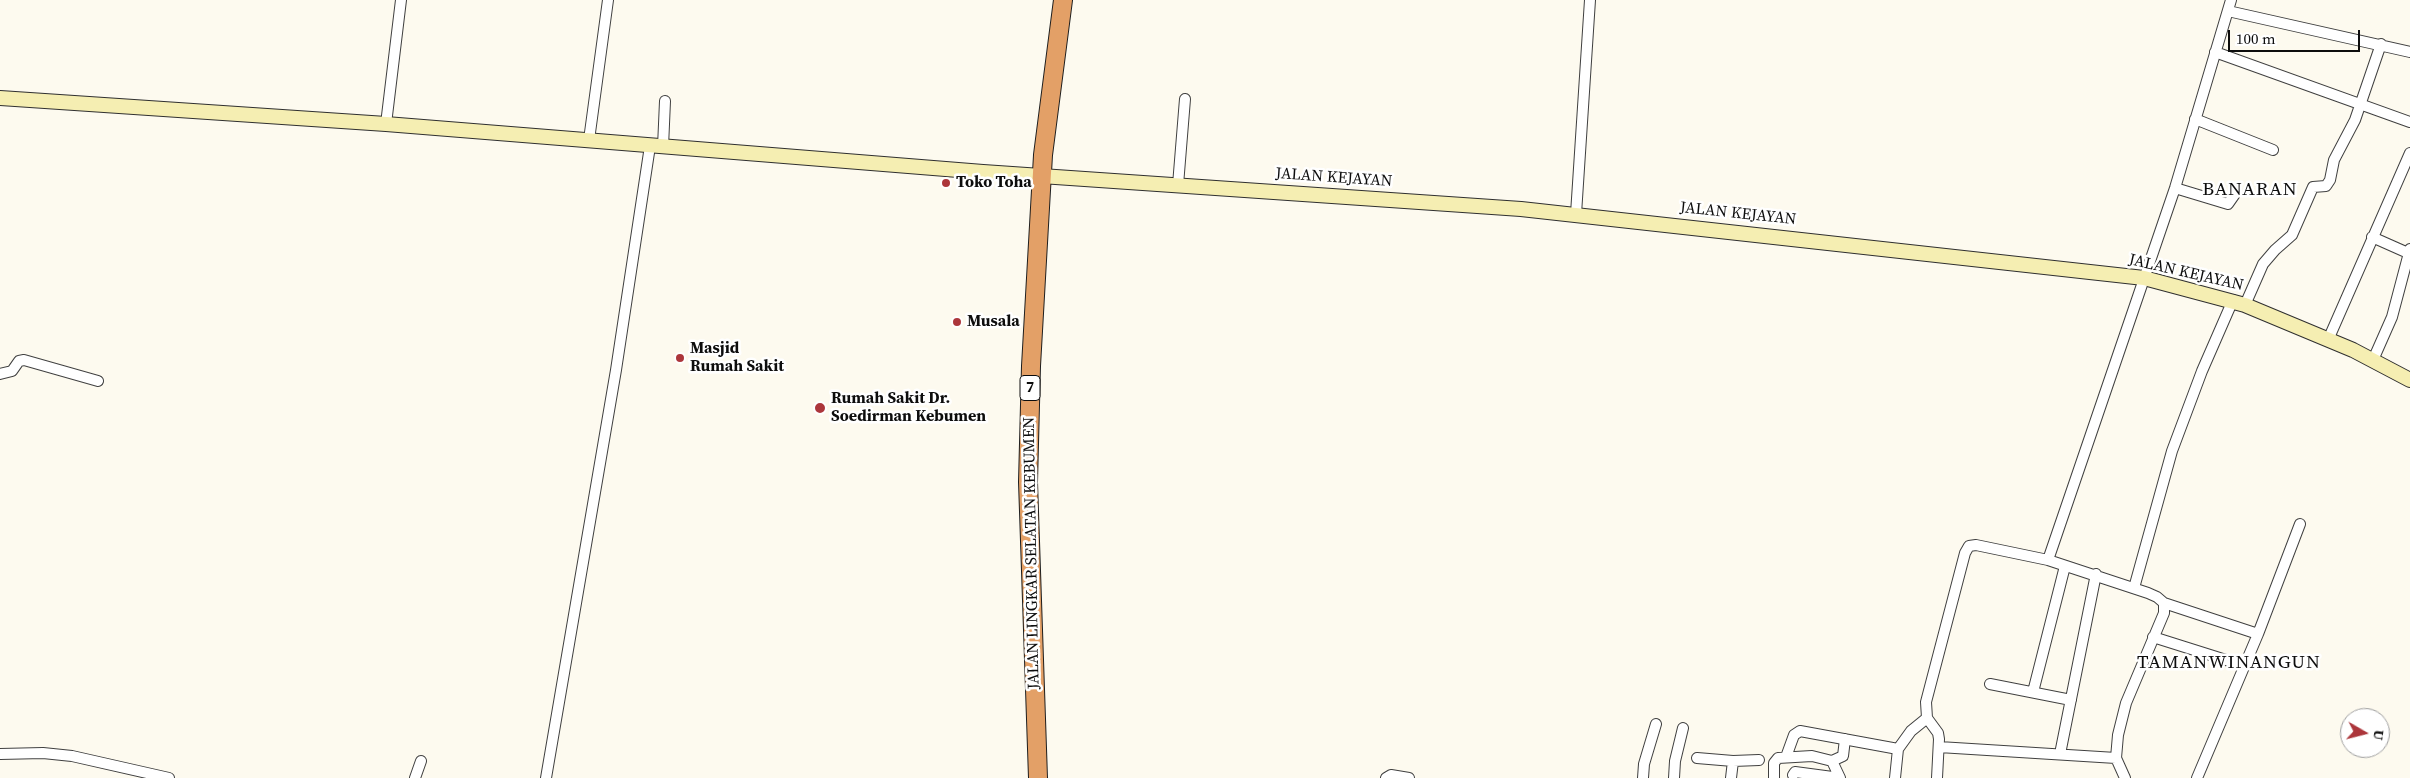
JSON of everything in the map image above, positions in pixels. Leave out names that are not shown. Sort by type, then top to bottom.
[{"type":"highway","name":"JALAN LINGKAR SELATAN KEBUMEN","points":[[1038,778],[1028,482],[1033,294],[1042,176],[1064,0]]},
{"type":"main road","name":"JALAN KEJAYAN","points":[[0,98],[386,124],[1042,176],[1576,214],[2144,278],[2239,302],[2373,360],[2410,380]]},
{"type":"street","points":[[386,124],[401,0]]},
{"type":"street","points":[[589,140],[608,0]]},
{"type":"street","points":[[1576,214],[1590,0]]},
{"type":"street","points":[[2048,560],[2175,188],[2231,0]]},
{"type":"street","points":[[2228,11],[2410,52]]},
{"type":"street","points":[[2134,588],[2172,451],[2202,371],[2239,302],[2268,257],[2292,235],[2313,187],[2326,186],[2330,180],[2334,160],[2355,120],[2359,103],[2381,44]]},
{"type":"street","points":[[2215,52],[2410,122]]},
{"type":"street","points":[[1178,185],[1186,99]]},
{"type":"street","points":[[546,778],[616,370],[665,101]]},
{"type":"street","points":[[2195,119],[2273,150]]},
{"type":"street","points":[[2328,340],[2410,152]]},
{"type":"street","points":[[2175,188],[2228,204],[2235,194]]},
{"type":"street","points":[[2372,237],[2409,251],[2392,317],[2373,360]]},
{"type":"street","points":[[0,374],[12,371],[19,361],[24,360],[98,381]]},
{"type":"street","points":[[2197,778],[2258,634],[2300,524]]},
{"type":"street","points":[[1937,778],[1938,733],[1927,718],[1926,702],[1965,553],[1969,546],[1976,545],[2048,560],[2096,574],[2157,597],[2164,604],[2258,634]]},
{"type":"street","points":[[2033,692],[2066,566]]},
{"type":"street","points":[[2060,754],[2096,574]]},
{"type":"street","points":[[2125,778],[2116,758],[2118,735],[2126,703],[2164,612],[2164,604]]},
{"type":"street","points":[[2153,637],[2245,666]]},
{"type":"street","points":[[1990,684],[2071,700]]},
{"type":"street","points":[[1895,778],[1898,749],[1911,731],[1927,718]]},
{"type":"street","points":[[1643,778],[1644,764],[1656,724]]},
{"type":"street","points":[[1674,778],[1675,761],[1683,728]]},
{"type":"street","points":[[1786,757],[1796,732],[1803,731],[1898,749]]},
{"type":"street","points":[[1774,778],[1775,760],[1786,757],[1812,756],[1832,760],[1842,756],[1845,739]]},
{"type":"street","points":[[1939,747],[2116,758]]},
{"type":"street","points":[[0,754],[43,752],[72,756],[168,778]]},
{"type":"street","points":[[1810,774],[1812,756]]},
{"type":"street","points":[[1697,758],[1733,761],[1759,760]]},
{"type":"street","points":[[1832,760],[1840,778]]},
{"type":"street","points":[[415,778],[421,761]]},
{"type":"street","points":[[1731,778],[1733,761]]},
{"type":"street","points":[[1793,775],[1795,772],[1840,778]]},
{"type":"street","points":[[1386,778],[1391,775],[1409,778]]},
{"type":"place","name":"Toko Toha","points":[[946,183]]},
{"type":"place","name":"Musala","points":[[957,322]]},
{"type":"place","name":"Masjid Rumah Sakit","points":[[680,358]]},
{"type":"place","name":"Rumah Sakit Dr. Soedirman Kebumen","points":[[820,408]]},
{"type":"district","name":"BANARAN","points":[[2250,190]]},
{"type":"district","name":"TAMANWINANGUN","points":[[2229,663]]}]
